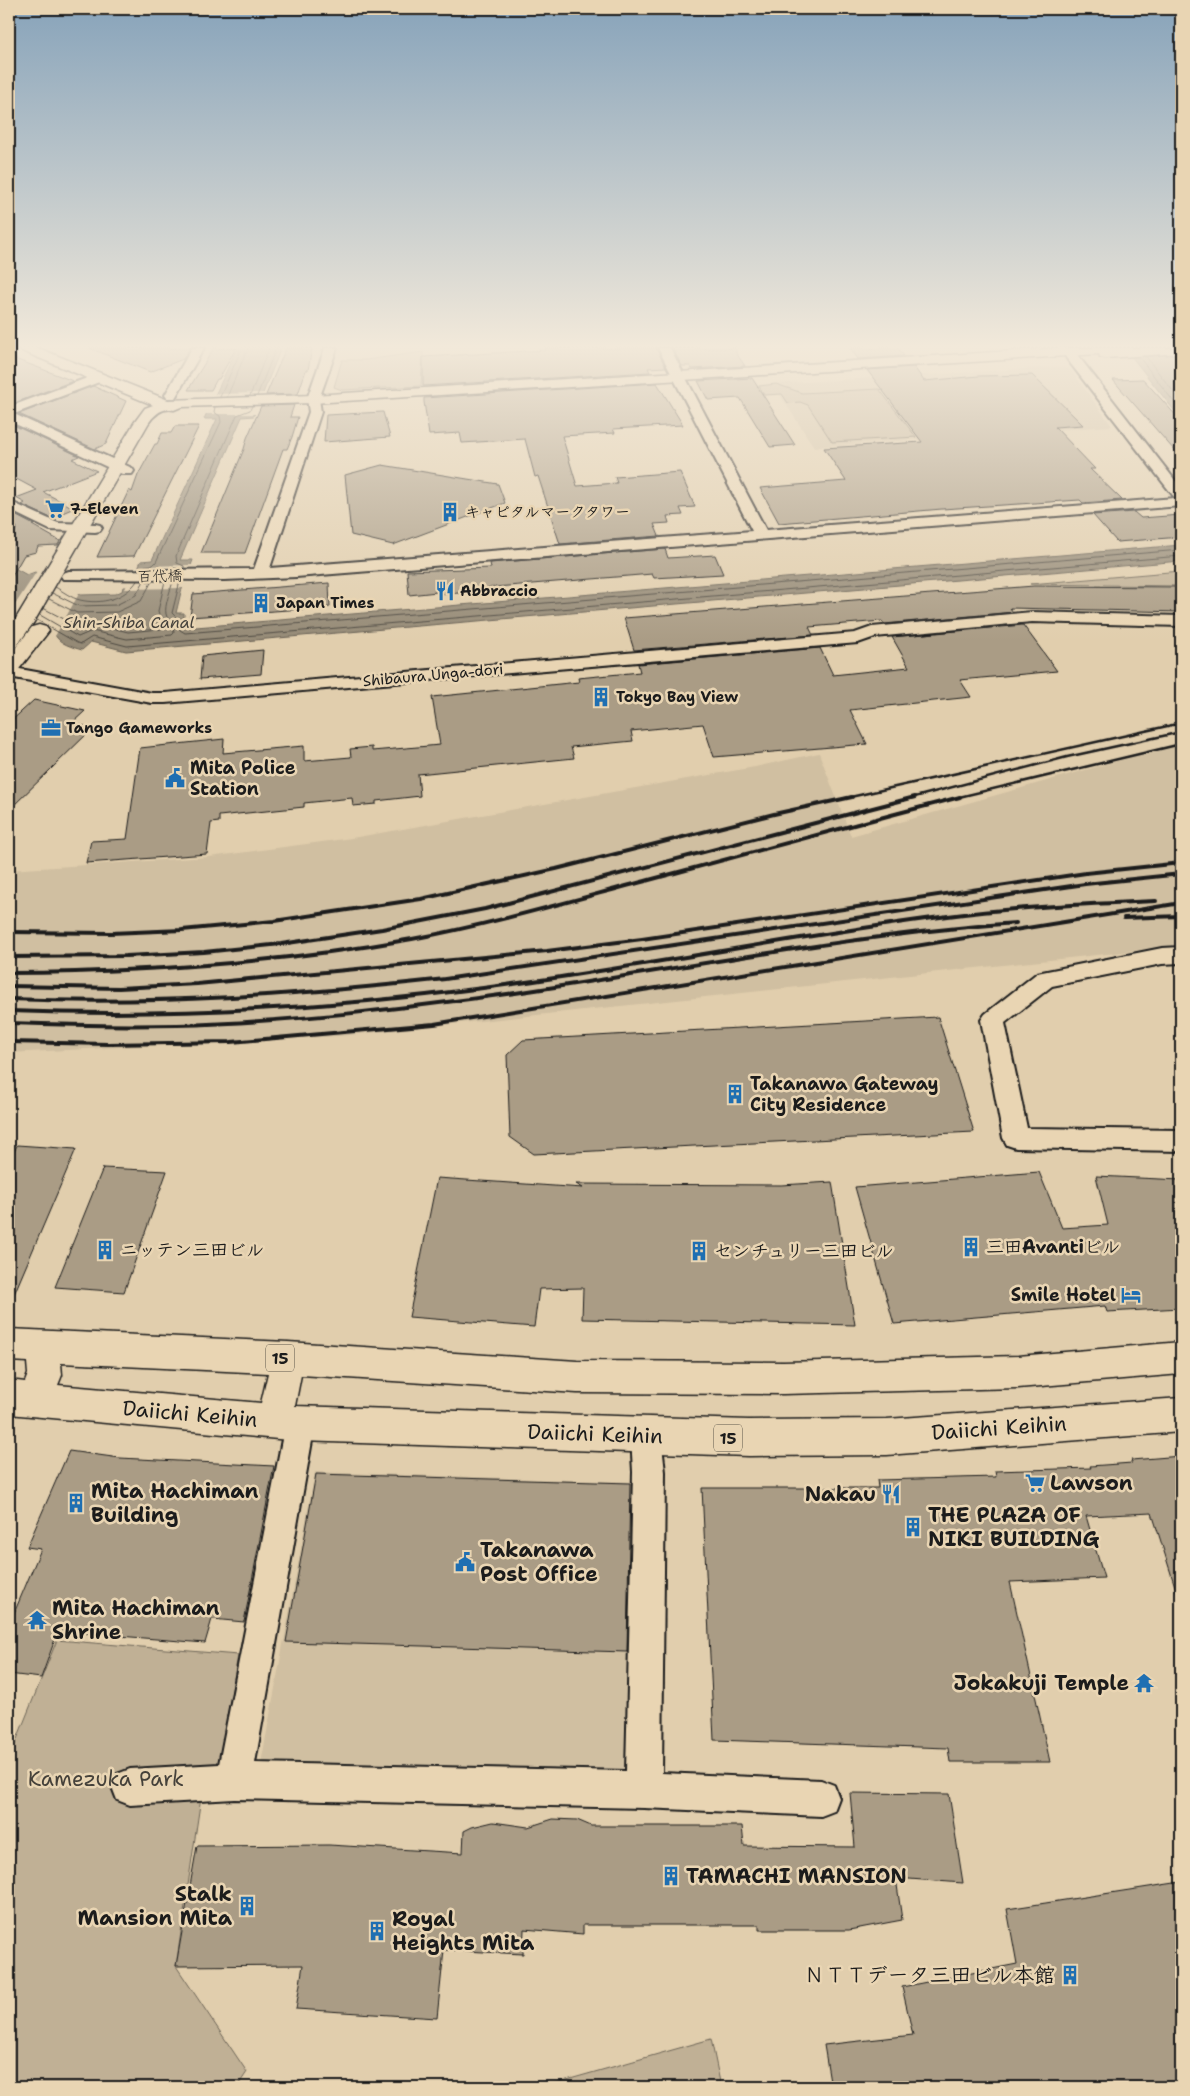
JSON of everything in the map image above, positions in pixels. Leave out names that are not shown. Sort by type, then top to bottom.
[{"type":"main road","points":[[9,670],[32,626],[62,579],[87,529],[134,446]]},
{"type":"main road","points":[[9,643],[32,626]]},
{"type":"main road","name":"15","points":[[9,1345],[288,1358],[577,1377],[783,1378],[1018,1372],[1181,1358]]},
{"type":"main road","points":[[21,1399],[44,1375],[43,1347]]},
{"type":"main road","points":[[287,1423],[288,1358]]},
{"type":"main road","name":"Daiichi Keihin","points":[[21,1399],[287,1423],[749,1438],[887,1437],[1181,1415]]},
{"type":"street","points":[[73,446],[121,468]]},
{"type":"street","points":[[260,574],[303,446]]},
{"type":"street","points":[[715,446],[762,536]]},
{"type":"street","points":[[1142,446],[1181,496]]},
{"type":"street","name":"百代橋","points":[[62,579],[260,574],[1181,502]]},
{"type":"street","points":[[9,505],[50,526],[87,529]]},
{"type":"street","name":"Shibaura Unga-dori","points":[[9,670],[152,698],[165,698],[858,638],[872,632],[1032,617],[1181,621]]},
{"type":"street","points":[[1181,955],[1162,956],[1045,980],[992,1020],[1016,1138],[1181,1141]]},
{"type":"street","points":[[234,1780],[287,1423]]},
{"type":"street","points":[[644,1790],[649,1472],[646,1436]]},
{"type":"street","points":[[130,1787],[234,1780],[644,1790],[821,1798]]},
{"type":"shaded area","points":[[1181,743],[1181,946],[340,1036],[9,1053],[9,870],[209,857],[352,838],[755,767],[819,753],[851,836]]},
{"type":"shaded area","points":[[315,1472],[632,1482],[631,1773],[260,1769]]},
{"type":"green space","points":[[1181,571],[1181,586],[1030,584]]},
{"type":"green space","name":"Kamezuka Park","points":[[57,1640],[238,1655],[219,1765],[203,1784],[176,1966],[247,2072],[237,2087],[9,2087],[9,1759]]},
{"type":"green space","points":[[711,2039],[721,2087],[542,2087]]},
{"type":"water","name":"Shin-Shiba Canal","points":[[205,446],[230,446],[180,560],[193,560],[181,592],[176,613],[184,613],[184,628],[1181,545],[1181,561],[126,651],[91,642],[82,650],[74,648],[63,643],[55,635],[9,611],[9,606],[16,602],[9,597],[9,565],[27,575],[35,572],[81,595],[115,594],[122,591],[123,587],[129,587],[141,561],[152,560]]},
{"type":"pier","points":[[193,565],[184,588],[125,589],[136,566]]},
{"type":"pier","points":[[37,571],[80,592],[54,638],[9,614]]},
{"type":"building","points":[[9,446],[57,446],[79,456],[72,459],[97,471],[43,492],[74,508],[51,518],[22,505],[25,503],[16,498],[37,490],[9,475]]},
{"type":"building","points":[[88,446],[102,446],[95,449]]},
{"type":"building","points":[[154,446],[189,446],[134,556],[97,557],[129,490],[132,492],[138,475]]},
{"type":"building","points":[[245,446],[288,446],[287,449],[283,449],[245,553],[201,553]]},
{"type":"building","points":[[527,446],[565,446],[577,486],[617,483],[615,477],[680,472],[695,507],[680,508],[683,515],[667,516],[669,523],[654,524],[659,536],[560,544],[538,476],[535,477]]},
{"type":"building","points":[[860,446],[1073,446],[1095,469],[1090,469],[1122,500],[1083,503],[1080,500],[942,509],[779,523],[760,488],[846,481],[824,448]]},
{"type":"building","points":[[1170,446],[1181,446],[1181,458]]},
{"type":"building","name":"キャピタルマークタワー","points":[[382,465],[498,484],[505,503],[393,545],[351,535],[345,475]]},
{"type":"building","points":[[9,512],[60,541],[58,545],[38,546],[36,552],[24,555],[9,581],[9,546],[17,527],[9,527]]},
{"type":"building","points":[[1134,512],[1141,518],[1181,515],[1181,537],[1117,542],[1093,515]]},
{"type":"building","points":[[665,549],[668,558],[715,555],[723,574],[654,578],[652,574],[484,588],[485,593],[461,595],[460,593],[438,594],[437,592],[409,595],[407,571],[491,568],[490,563]]},
{"type":"building","name":"Japan Times","points":[[329,583],[330,607],[190,617],[193,594]]},
{"type":"building","points":[[1034,586],[1181,587],[1181,612],[1010,608],[1013,612],[884,624],[882,621],[809,627],[813,635],[634,650],[624,618]]},
{"type":"building","points":[[1023,625],[1057,671],[960,680],[971,697],[850,710],[867,744],[714,757],[703,724],[631,731],[633,741],[571,747],[574,758],[418,774],[420,796],[376,801],[376,804],[353,806],[352,798],[304,803],[304,807],[219,816],[219,822],[211,823],[207,854],[86,863],[91,841],[127,839],[140,748],[224,739],[223,753],[304,746],[304,761],[351,757],[350,749],[372,747],[372,751],[440,745],[432,697],[579,682],[578,678],[640,672],[638,664],[820,648],[833,675],[909,667],[892,637]]},
{"type":"building","points":[[263,650],[261,674],[200,679],[202,656]]},
{"type":"building","points":[[34,700],[85,711],[72,723],[93,728],[9,810],[9,723]]},
{"type":"building","name":"Takanawa Gateway City Residence","points":[[938,1017],[974,1132],[534,1154],[510,1137],[507,1055],[523,1040]]},
{"type":"building","points":[[17,1145],[76,1149],[9,1306],[9,1164]]},
{"type":"building","name":"ニッテン三田ビル","points":[[103,1168],[167,1171],[124,1292],[55,1287]]},
{"type":"building","name":"三田Avantiビル","points":[[1039,1172],[1062,1228],[1108,1225],[1096,1176],[1181,1180],[1181,1308],[1107,1312],[1105,1306],[894,1324],[855,1187]]},
{"type":"building","name":"センチュリー三田ビル","points":[[437,1178],[583,1188],[576,1184],[781,1185],[832,1182],[855,1325],[582,1319],[583,1288],[539,1289],[534,1327],[409,1317]]},
{"type":"building","points":[[69,1451],[120,1458],[274,1466],[244,1622],[212,1619],[205,1643],[58,1631],[41,1678],[9,1674],[9,1625],[41,1549],[27,1547]]},
{"type":"building","points":[[1181,1456],[1181,1592],[1177,1593],[1152,1513],[1086,1516],[1104,1578],[1010,1582],[1050,1762],[950,1762],[948,1748],[714,1740],[702,1488],[878,1488],[877,1480],[996,1477],[995,1471],[1091,1468],[1090,1466],[1132,1463],[1131,1460]]},
{"type":"building","name":"Takanawa Post Office","points":[[316,1474],[630,1483],[627,1652],[286,1642]]},
{"type":"building","points":[[850,1793],[949,1794],[963,1883],[896,1878],[902,1920],[849,1930],[759,1930],[759,1925],[583,1925],[583,1934],[524,1929],[523,1954],[444,1950],[437,2018],[296,2009],[303,1965],[176,1966],[197,1846],[329,1845],[463,1853],[464,1831],[472,1827],[493,1822],[528,1827],[553,1819],[577,1820],[591,1826],[742,1826],[744,1846],[855,1847]]},
{"type":"building","name":"ＮＴＴデータ三田ビル本館","points":[[1181,1882],[1181,2087],[831,2087],[824,2045],[913,2035],[902,1987],[1017,1964],[1007,1909]]},
{"type":"railway","points":[[846,798],[1181,723]]},
{"type":"railway","points":[[911,798],[1067,757],[1181,732]]},
{"type":"railway","points":[[955,798],[1181,744]]},
{"type":"railway","points":[[9,932],[111,933],[182,930],[274,921],[421,899],[556,869],[774,814],[852,797]]},
{"type":"railway","points":[[9,957],[126,956],[204,952],[281,944],[382,929],[485,909],[915,797]]},
{"type":"railway","points":[[9,973],[110,971],[211,965],[312,954],[412,939],[531,912],[960,797]]},
{"type":"railway","points":[[9,986],[119,988],[197,984],[547,951],[642,939],[1086,873],[1181,863]]},
{"type":"railway","points":[[9,999],[64,1001],[173,1000],[336,990],[445,979],[1085,884],[1181,874]]},
{"type":"railway","points":[[9,1011],[69,1013],[187,1012],[247,1010],[365,1001],[541,980],[948,916],[1026,908],[1156,901]]},
{"type":"railway","points":[[9,1042],[108,1044],[231,1042],[434,1024],[1181,903]]},
{"type":"railway","points":[[1124,918],[1181,916]]},
{"type":"railway","points":[[9,1023],[177,1025],[263,1021],[350,1013],[522,992],[892,935],[1016,923]]},
{"type":"place","name":"7-Eleven","points":[[55,509]]},
{"type":"place","name":"キャピタルマークタワー","points":[[450,512]]},
{"type":"place","name":"Abbraccio","points":[[445,591]]},
{"type":"place","name":"Japan Times","points":[[261,603]]},
{"type":"place","name":"Tokyo Bay View","points":[[601,697]]},
{"type":"place","name":"Tango Gameworks","points":[[51,728]]},
{"type":"place","name":"Mita Police Station","points":[[175,778]]},
{"type":"place","name":"Takanawa Gateway City Residence","points":[[735,1094]]},
{"type":"place","name":"三田Avantiビル","points":[[971,1247]]},
{"type":"place","name":"ニッテン三田ビル","points":[[105,1250]]},
{"type":"place","name":"センチュリー三田ビル","points":[[699,1251]]},
{"type":"place","name":"Smile Hotel","points":[[1131,1295]]},
{"type":"place","name":"Lawson","points":[[1035,1483]]},
{"type":"place","name":"Nakau","points":[[891,1494]]},
{"type":"place","name":"Mita Hachiman Building","points":[[76,1503]]},
{"type":"place","name":"THE PLAZA OF NIKI BUILDING","points":[[913,1527]]},
{"type":"place","name":"Takanawa Post Office","points":[[465,1562]]},
{"type":"place","name":"Mita Hachiman Shrine","points":[[37,1620]]},
{"type":"place","name":"Jokakuji Temple","points":[[1144,1683]]},
{"type":"place","name":"TAMACHI MANSION","points":[[671,1876]]},
{"type":"place","name":"Stalk Mansion Mita","points":[[247,1906]]},
{"type":"place","name":"Royal Heights Mita","points":[[377,1931]]},
{"type":"place","name":"ＮＴＴデータ三田ビル本館","points":[[1070,1975]]}]
